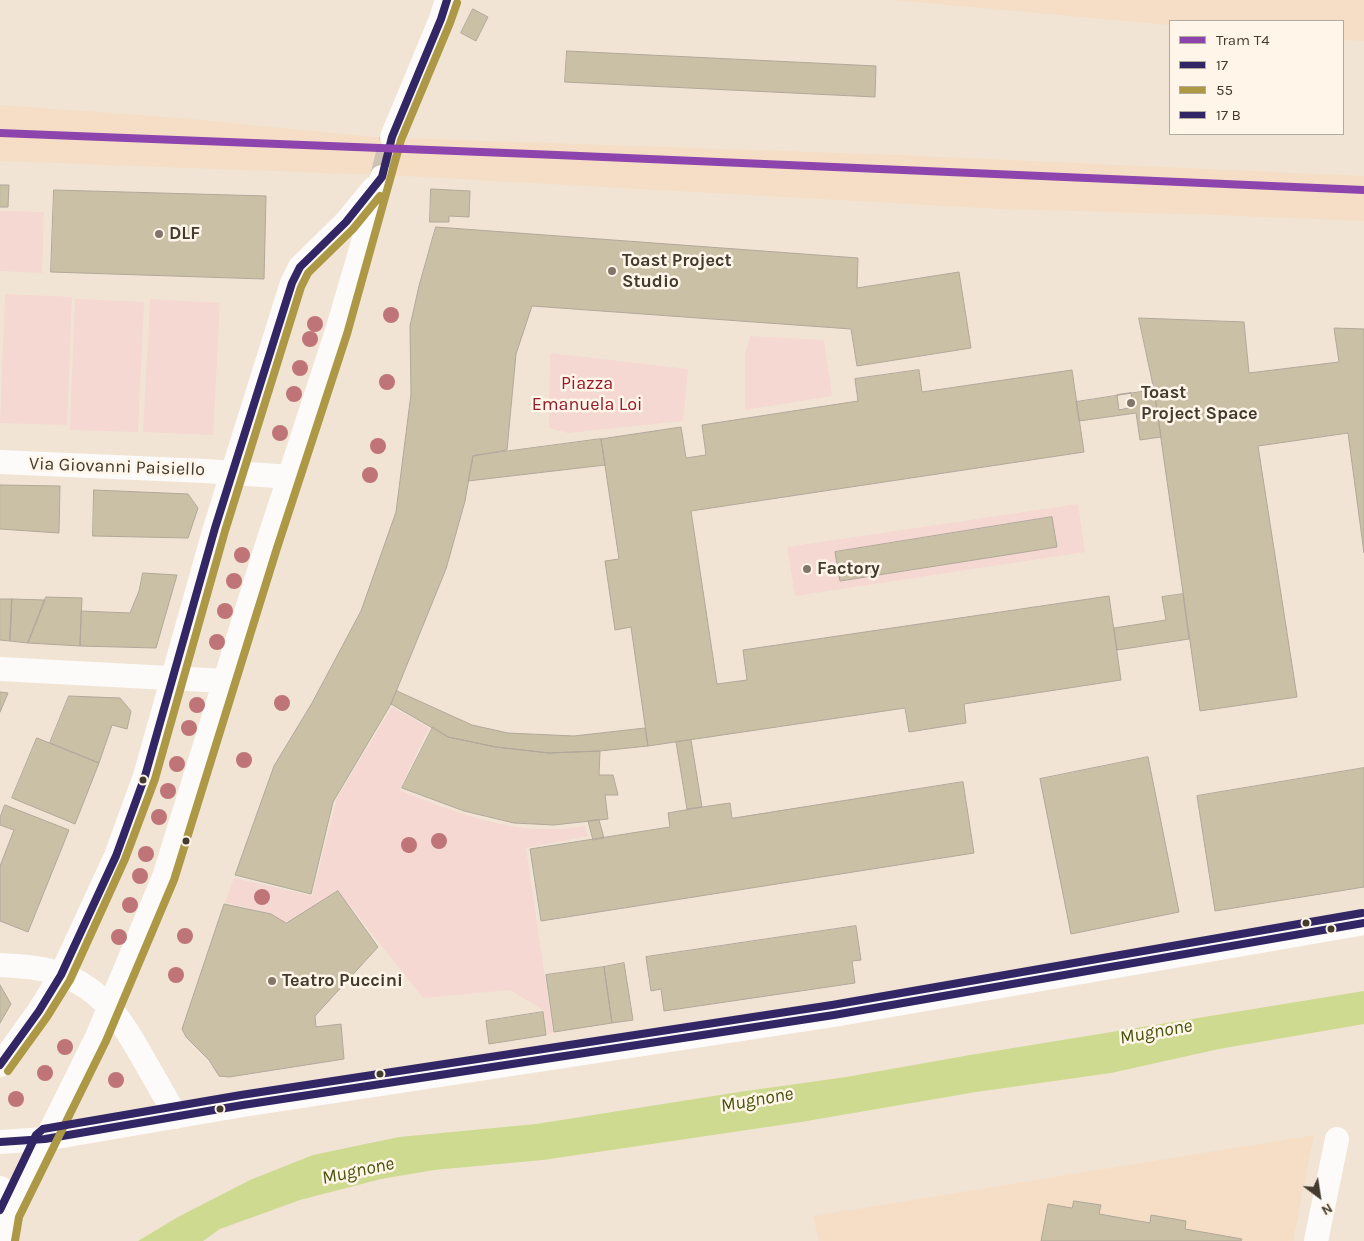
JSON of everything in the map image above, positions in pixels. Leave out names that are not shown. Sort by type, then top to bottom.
[{"type":"main road","points":[[5,1202],[5,1241]]},
{"type":"street","points":[[392,137],[448,0]]},
{"type":"street","points":[[0,1065],[39,1011],[61,975],[116,856],[145,776],[215,528],[296,273],[359,208],[382,177],[337,331],[267,545],[164,877],[97,1037],[46,1139],[5,1202]]},
{"type":"street","name":"Via Giovanni Paisiello","points":[[0,462],[291,476]]},
{"type":"street","points":[[0,669],[225,681]]},
{"type":"street","points":[[0,1142],[46,1139],[243,1105],[834,1015],[1364,923]]},
{"type":"street","points":[[0,966],[36,968],[61,975],[93,992],[109,1006],[128,1030],[176,1117]]},
{"type":"street","points":[[1316,1241],[1337,1139]]},
{"type":"shaded area","points":[[892,0],[1364,0],[1364,41],[1344,40],[1344,20],[1169,20],[1169,25]]},
{"type":"shaded area","points":[[0,105],[181,118],[374,137],[900,155],[1364,176],[1364,221],[1000,209],[405,176],[0,161]]},
{"type":"shaded area","points":[[1314,1135],[1293,1241],[819,1241],[813,1216]]},
{"type":"green space","points":[[0,211],[44,212],[42,273],[0,271]]},
{"type":"green space","points":[[5,294],[72,297],[67,425],[0,423]]},
{"type":"green space","points":[[75,299],[144,302],[138,432],[70,430]]},
{"type":"green space","points":[[150,299],[220,303],[213,435],[143,432]]},
{"type":"green space","points":[[750,336],[824,340],[832,396],[745,410],[745,355]]},
{"type":"green space","name":"Piazza Emanuela Loi","points":[[550,353],[688,369],[683,421],[568,433],[549,428]]},
{"type":"green space","points":[[1078,504],[1085,552],[795,596],[787,547]]},
{"type":"green space","points":[[392,707],[429,728],[399,790],[456,812],[514,827],[559,829],[585,826],[588,836],[526,848],[553,1033],[547,1034],[543,1010],[510,990],[423,998],[338,891],[286,922],[271,914],[225,902],[234,878],[312,896],[337,798]]},
{"type":"water","name":"Mugnone","points":[[1364,991],[1364,1024],[1219,1049],[1111,1073],[976,1092],[801,1122],[543,1160],[434,1170],[381,1179],[300,1200],[220,1229],[203,1241],[138,1241],[178,1217],[250,1180],[313,1155],[399,1137],[536,1124],[846,1077]]},
{"type":"building","points":[[473,9],[488,17],[476,41],[461,33]]},
{"type":"building","points":[[567,51],[876,66],[875,97],[565,82]]},
{"type":"building","points":[[0,185],[9,185],[8,207],[0,207]]},
{"type":"building","points":[[431,189],[470,191],[469,217],[449,216],[449,222],[430,222]]},
{"type":"building","name":"DLF","points":[[54,190],[266,196],[264,279],[51,272]]},
{"type":"building","points":[[436,227],[858,258],[857,288],[959,272],[971,348],[857,366],[851,329],[532,306],[516,354],[507,450],[473,456],[465,501],[446,569],[391,704],[333,802],[311,894],[235,875],[274,766],[312,703],[361,611],[396,512],[411,394],[410,326]]},
{"type":"building","points":[[1139,318],[1244,322],[1249,373],[1339,362],[1334,328],[1364,329],[1364,553],[1348,433],[1258,446],[1297,697],[1200,711],[1154,390]]},
{"type":"building","points":[[919,370],[922,392],[1072,370],[1084,452],[691,511],[717,684],[747,680],[743,650],[1109,596],[1121,680],[964,704],[966,723],[909,732],[905,708],[648,746],[631,627],[615,630],[605,561],[619,559],[601,439],[681,427],[686,458],[706,455],[702,425],[858,401],[855,379]]},
{"type":"building","points":[[1154,390],[1161,437],[1140,440],[1136,413],[1079,421],[1076,402]]},
{"type":"building","name":"Toast Project Space","points":[[1131,393],[1133,407],[1119,410],[1117,395]]},
{"type":"building","points":[[601,439],[605,465],[468,481],[473,456]]},
{"type":"building","points":[[0,485],[60,486],[59,533],[0,529]]},
{"type":"building","points":[[94,490],[188,494],[198,508],[188,538],[93,536]]},
{"type":"building","points":[[1052,517],[1057,547],[840,581],[835,552]]},
{"type":"building","points":[[143,573],[177,575],[156,648],[80,646],[81,611],[130,613],[139,591]]},
{"type":"building","points":[[1183,594],[1189,639],[1117,650],[1114,628],[1166,620],[1162,597]]},
{"type":"building","points":[[46,597],[82,598],[80,646],[28,643]]},
{"type":"building","points":[[0,599],[12,599],[10,641],[0,640]]},
{"type":"building","points":[[12,599],[45,600],[28,643],[10,641]]},
{"type":"building","points":[[397,691],[472,725],[508,733],[574,736],[645,728],[648,746],[600,751],[549,753],[496,747],[448,737],[391,704]]},
{"type":"building","points":[[0,692],[8,693],[0,712]]},
{"type":"building","points":[[69,696],[120,698],[131,711],[127,729],[112,725],[99,763],[50,743]]},
{"type":"building","points":[[433,727],[448,737],[496,747],[549,753],[600,751],[599,775],[613,775],[618,795],[605,795],[608,819],[554,825],[514,823],[464,811],[402,788]]},
{"type":"building","points":[[37,738],[99,763],[75,824],[12,798]]},
{"type":"building","points":[[691,740],[702,807],[687,809],[676,742]]},
{"type":"building","points":[[1148,757],[1179,912],[1071,934],[1040,779]]},
{"type":"building","points":[[1364,768],[1364,887],[1215,911],[1197,796]]},
{"type":"building","points":[[963,782],[974,853],[541,921],[530,849],[670,827],[668,813],[702,807],[730,803],[732,818]]},
{"type":"building","points":[[5,805],[69,830],[28,932],[0,921],[0,866],[14,830],[0,825],[0,818]]},
{"type":"building","points":[[599,820],[604,838],[593,840],[588,821]]},
{"type":"building","name":"Teatro Puccini","points":[[338,891],[378,947],[315,1016],[316,1027],[341,1024],[344,1059],[229,1077],[219,1076],[209,1060],[186,1037],[182,1029],[224,904],[271,914],[286,923]]},
{"type":"building","points":[[856,926],[861,960],[852,961],[855,983],[664,1011],[661,989],[651,991],[646,957]]},
{"type":"building","points":[[624,963],[633,1020],[612,1023],[604,967]]},
{"type":"building","points":[[604,967],[612,1023],[554,1032],[546,975]]},
{"type":"building","points":[[0,985],[11,1004],[0,1023]]},
{"type":"building","points":[[543,1012],[546,1035],[489,1044],[486,1021]]},
{"type":"building","points":[[1074,1201],[1101,1205],[1099,1214],[1150,1223],[1151,1215],[1186,1221],[1185,1229],[1242,1239],[1241,1241],[1041,1241],[1048,1204],[1072,1208]]},
{"type":"tunnel","points":[[382,177],[392,137]]},
{"type":"tram line","name":"T4","points":[[0,133],[1364,190]]},
{"type":"transit line","name":"17","points":[[0,1065],[39,1011],[61,975],[116,856],[145,776],[215,528],[292,283],[300,267],[346,222],[382,177],[392,137],[441,19],[447,0]]},
{"type":"transit line","name":"55","points":[[15,1241],[19,1217],[106,1041],[174,880],[277,548],[347,334],[401,140],[457,3]]},
{"type":"transit line","name":"55","points":[[8,1071],[47,1017],[70,980],[125,859],[155,779],[225,531],[301,287],[308,273],[353,229],[380,196]]},
{"type":"transit line","points":[[0,1210],[36,1135],[43,1129],[241,1095],[832,1005],[1362,913]]},
{"type":"transit line","name":"17","points":[[0,1142],[45,1139],[243,1105],[834,1015],[1364,923]]},
{"type":"place","name":"DLF","points":[[159,234]]},
{"type":"place","name":"Toast Project Studio","points":[[612,271]]},
{"type":"place","name":"Toast Project Space","points":[[1131,403]]},
{"type":"place","name":"Factory","points":[[807,569]]},
{"type":"place","name":"Teatro Puccini","points":[[272,981]]}]
